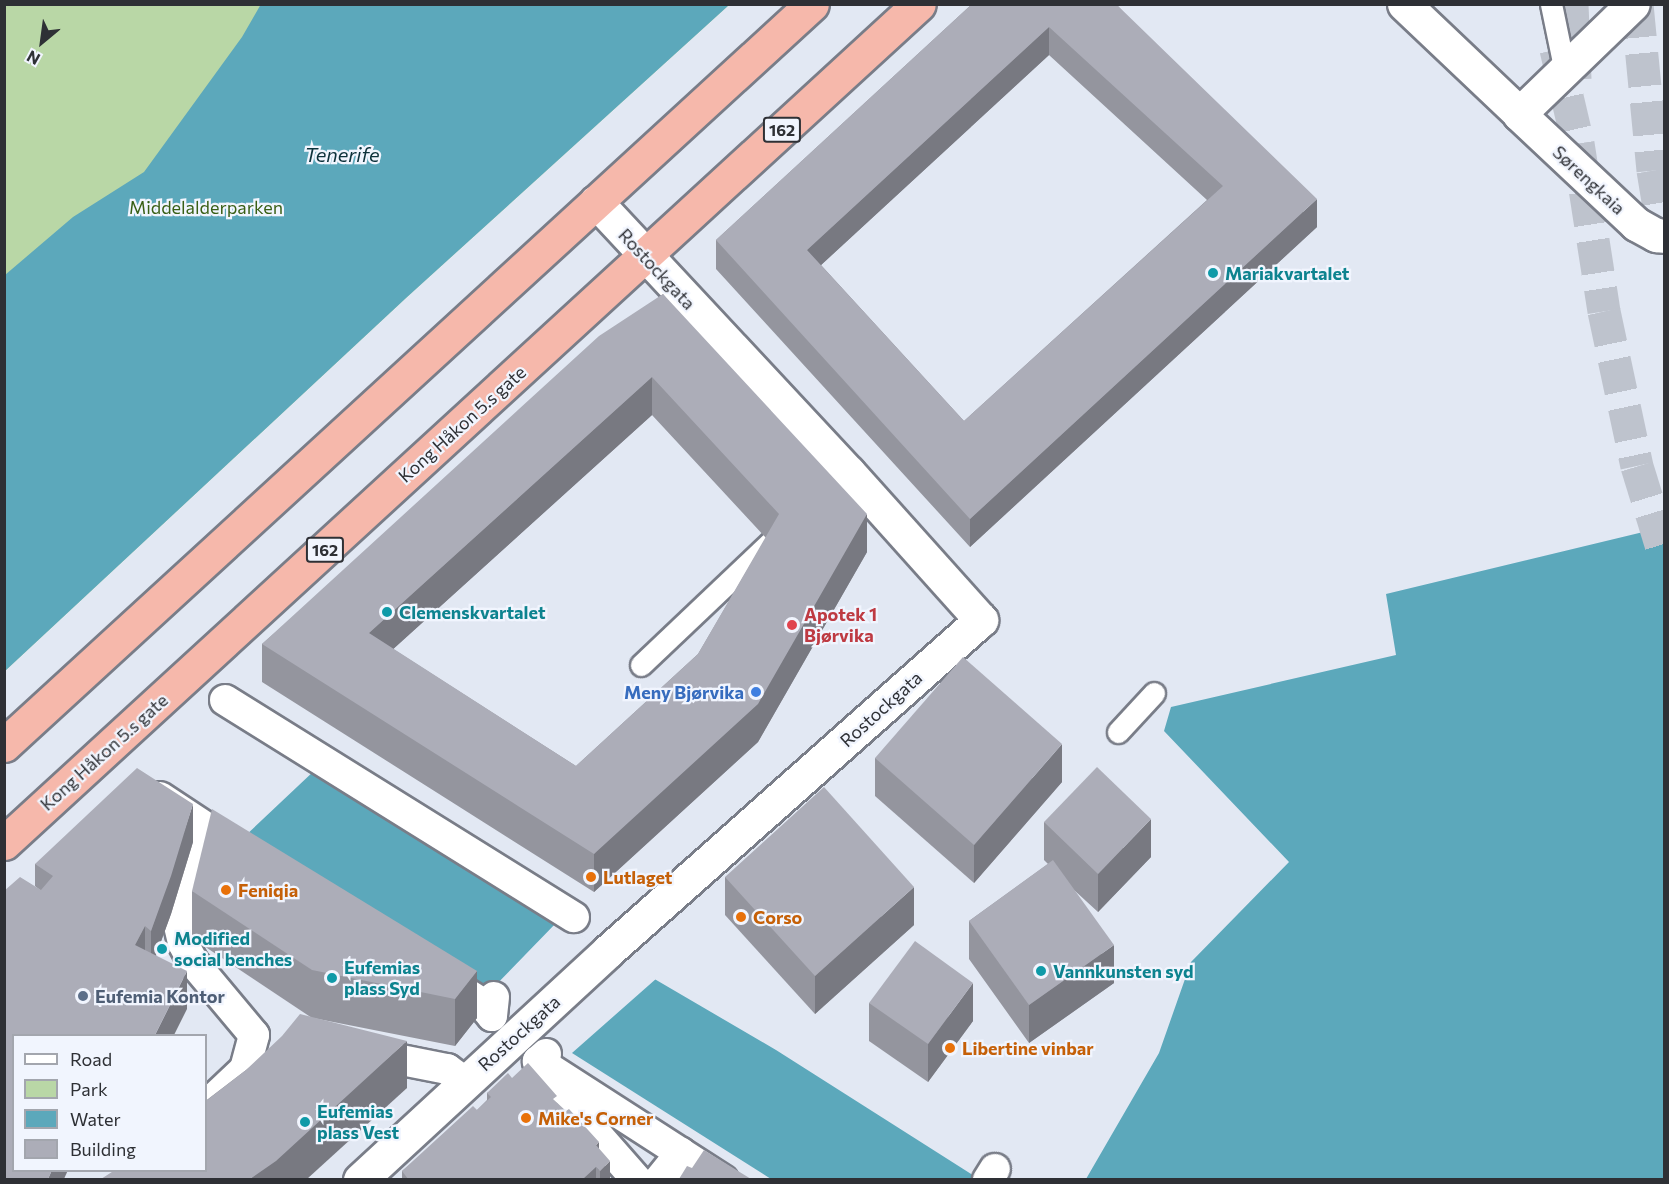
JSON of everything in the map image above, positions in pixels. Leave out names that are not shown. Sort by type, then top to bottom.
[{"type":"highway","points":[[4,745],[812,4]]},
{"type":"highway","name":"Kong Håkon 5.s gate","points":[[4,843],[919,4]]},
{"type":"street","name":"Sørengkaia","points":[[1404,4],[1636,224],[1647,231],[1665,236]]},
{"type":"street","points":[[1521,116],[1633,4]]},
{"type":"street","name":"Rostockgata","points":[[360,1179],[617,943],[981,620],[842,481],[596,202]]},
{"type":"street","points":[[225,700],[574,917]]},
{"type":"street","points":[[143,786],[270,869]]},
{"type":"street","points":[[210,830],[200,848],[179,925],[183,943],[193,962],[254,1035],[285,1039]]},
{"type":"street","points":[[420,964],[480,1002],[492,1016],[494,998]]},
{"type":"street","points":[[207,1105],[244,1069],[254,1035]]},
{"type":"street","points":[[336,1046],[447,1069],[465,1082]]},
{"type":"street","points":[[636,1179],[532,1053],[723,1179]]},
{"type":"street","points":[[659,1179],[681,1153]]},
{"type":"lane","points":[[1551,4],[1563,62],[1558,77]]},
{"type":"lane","points":[[641,665],[757,552],[791,524]]},
{"type":"lane","points":[[1119,732],[1154,693]]},
{"type":"green space","name":"Tenerife","points":[[5,5],[729,5],[406,298],[5,671]]},
{"type":"water","name":"Tenerife","points":[[261,4],[729,5],[406,298],[5,671],[5,275],[73,217],[144,172],[242,37]]},
{"type":"water","points":[[1664,527],[1664,1179],[1086,1179],[1159,1053],[1191,962],[1289,862],[1164,731],[1171,707],[1396,655],[1386,594]]},
{"type":"water","points":[[315,770],[557,922],[776,1050],[979,1179],[744,1179],[557,1066],[489,992],[244,837]]},
{"type":"pier","points":[[557,922],[657,978],[572,1053],[771,1179],[744,1179],[536,1044],[489,992]]},
{"type":"building","name":"Mariakvartalet","points":[[972,4],[1116,4],[1317,199],[970,519],[716,240]],"holes":[[[1049,27],[1223,186],[964,421],[807,250]]]},
{"type":"building","name":"Clemenskvartalet","points":[[663,294],[867,514],[758,704],[594,854],[262,644],[599,336]],"holes":[[[652,377],[779,514],[698,654],[576,766],[369,633]]]},
{"type":"building","points":[[963,657],[1062,744],[974,845],[875,758]]},
{"type":"building","points":[[1097,767],[1151,819],[1098,874],[1044,822]]},
{"type":"building","name":"Eufemia Kontor","points":[[137,768],[193,804],[151,931],[145,926],[135,945],[187,971],[156,1034],[12,1034],[12,1172],[51,1172],[48,1179],[4,1179],[4,891],[20,877],[41,890],[53,876],[35,864]]},
{"type":"building","points":[[824,787],[914,887],[815,976],[725,877]]},
{"type":"building","points":[[212,809],[477,971],[455,999],[312,970],[192,891]]},
{"type":"building","points":[[1053,860],[1114,945],[1029,1005],[969,921]]},
{"type":"building","points":[[915,941],[973,983],[928,1044],[869,1003]]},
{"type":"building","points":[[300,1014],[407,1041],[276,1161],[250,1179],[101,1179],[112,1172],[207,1172],[207,1100],[246,1070],[282,1036]]},
{"type":"building","points":[[528,1063],[557,1096],[553,1099],[566,1111],[569,1109],[599,1142],[596,1145],[610,1161],[600,1171],[596,1167],[583,1179],[408,1179],[402,1171],[473,1106],[477,1110],[491,1097],[487,1093],[508,1073],[512,1078]]},
{"type":"building","points":[[704,1150],[751,1179],[679,1179],[687,1166],[692,1168]]},
{"type":"tunnel","points":[[1572,4],[1575,79]]},
{"type":"tunnel","points":[[1637,4],[1653,170],[1664,237]]},
{"type":"tunnel","points":[[1556,49],[1578,143],[1604,311],[1637,466],[1664,554]]},
{"type":"place","name":"Mariakvartalet","points":[[1213,273]]},
{"type":"place","name":"Clemenskvartalet","points":[[387,612]]},
{"type":"place","name":"Apotek 1 Bjørvika","points":[[792,625]]},
{"type":"place","name":"Meny Bjørvika","points":[[756,692]]},
{"type":"place","name":"Lutlaget","points":[[591,877]]},
{"type":"place","name":"Feniqia","points":[[226,890]]},
{"type":"place","name":"Corso","points":[[741,917]]},
{"type":"place","name":"Modified social benches","points":[[162,949]]},
{"type":"place","name":"Vannkunsten syd","points":[[1041,971]]},
{"type":"place","name":"Eufemias plass Syd","points":[[332,978]]},
{"type":"place","name":"Eufemia Kontor","points":[[83,996]]},
{"type":"place","name":"Libertine vinbar","points":[[950,1048]]},
{"type":"place","name":"Mike's Corner","points":[[526,1118]]},
{"type":"place","name":"Eufemias plass Vest","points":[[305,1122]]},
{"type":"park label","name":"Middelalderparken","points":[[206,207]]}]
